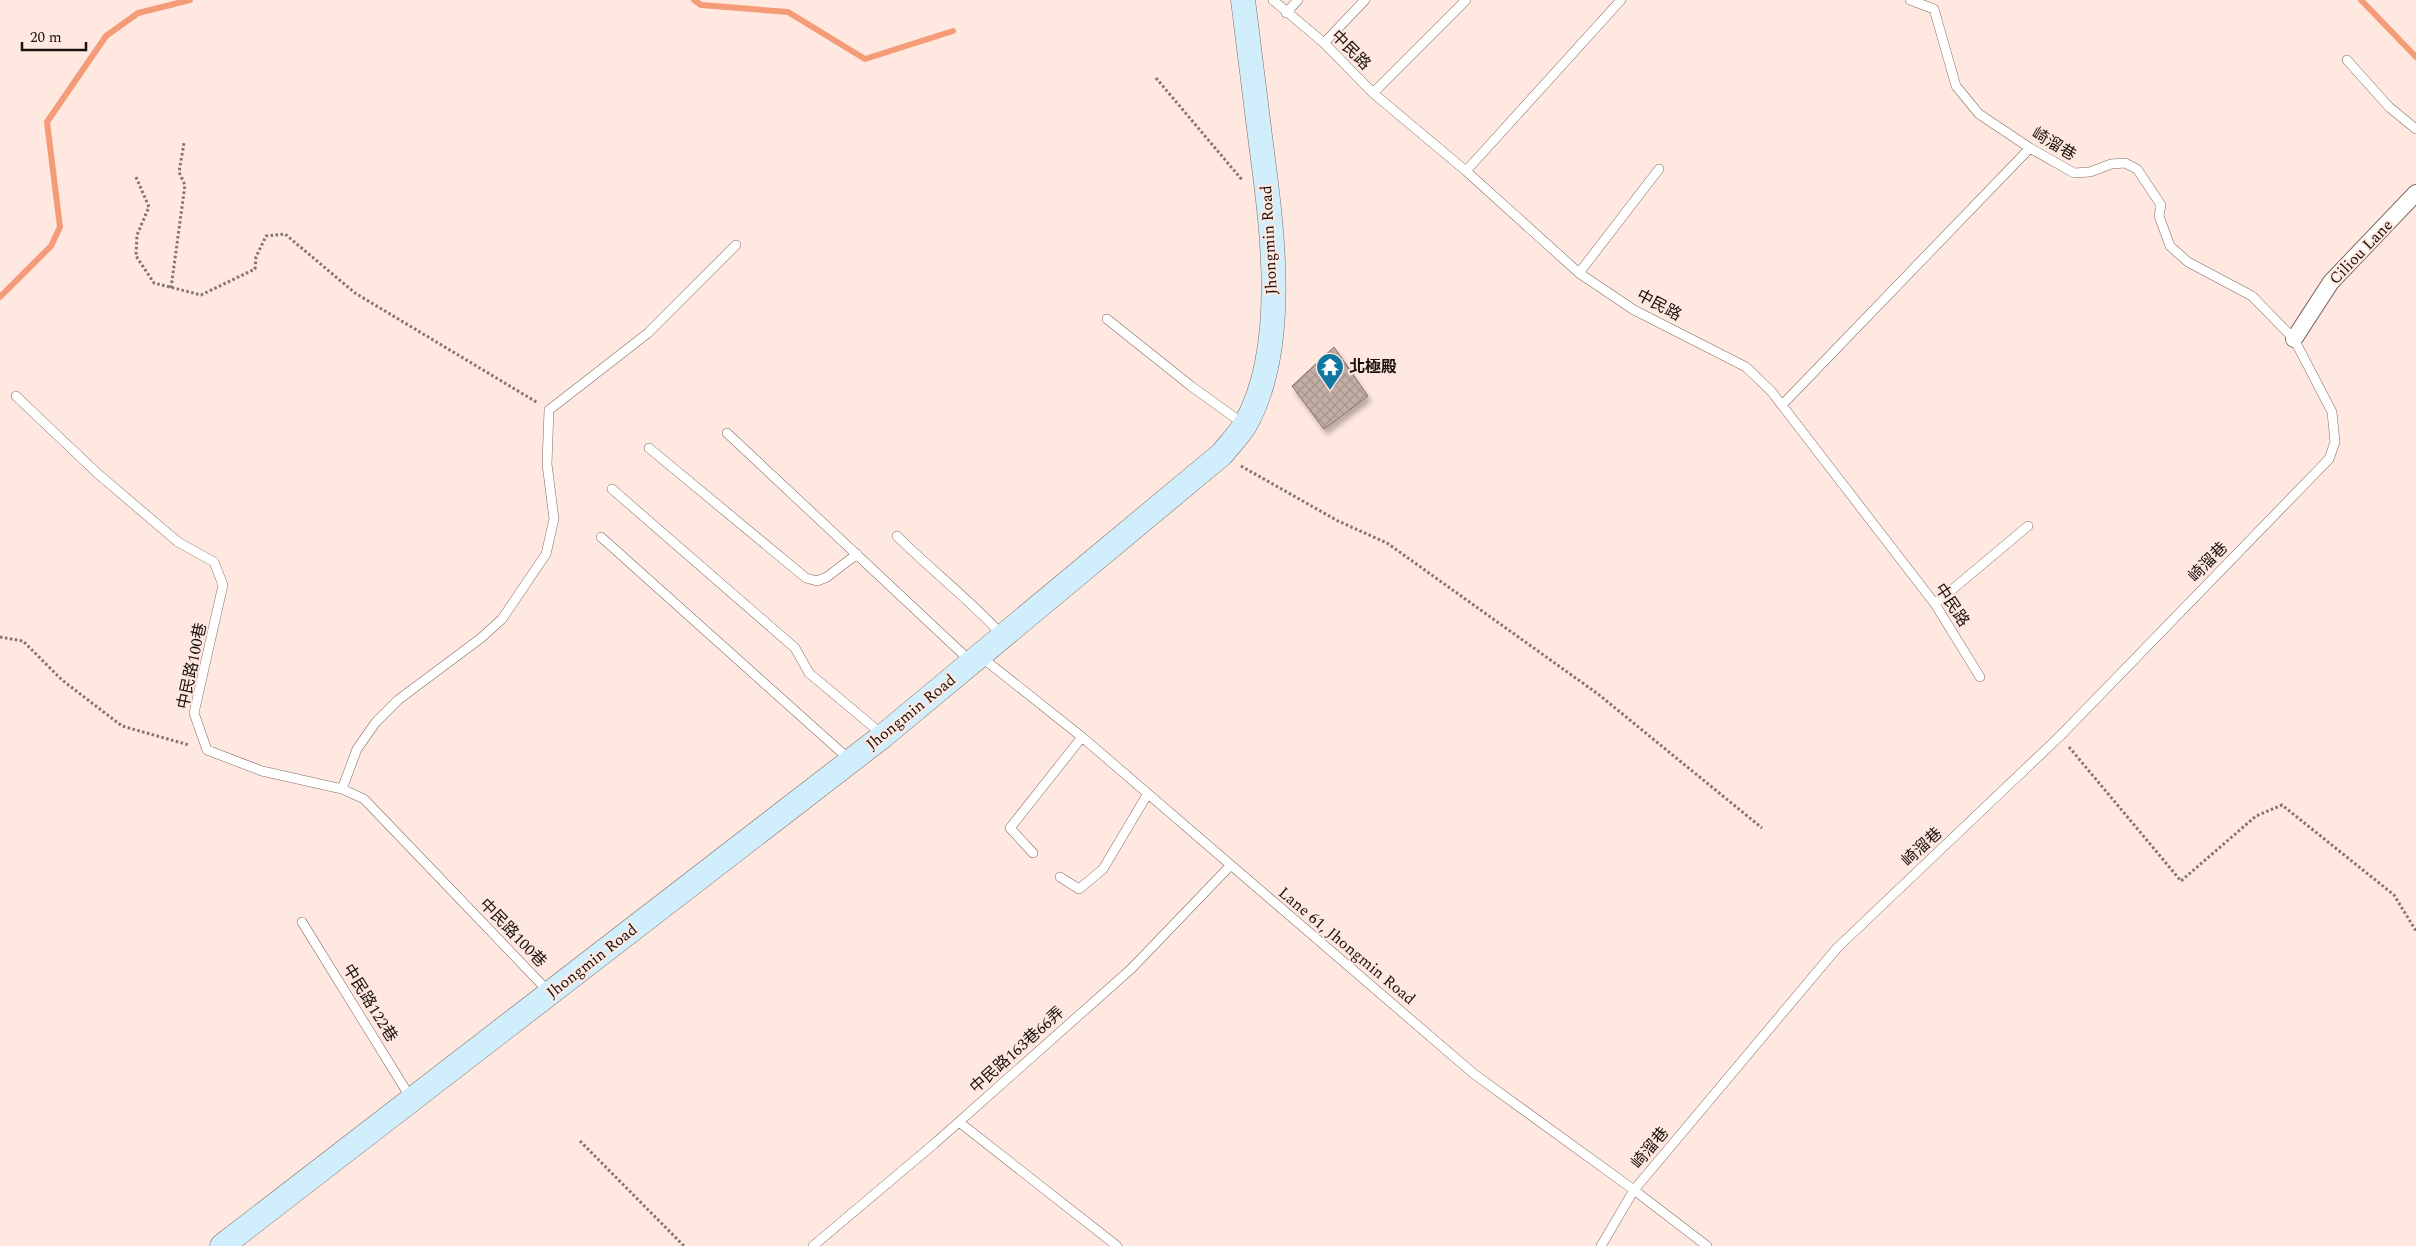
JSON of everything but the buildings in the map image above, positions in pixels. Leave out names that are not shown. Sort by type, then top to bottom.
[{"type":"street","name":"Jhongmin Road","points":[[222,1246],[883,736],[980,656],[1002,635],[1222,454],[1245,425],[1263,380],[1271,328],[1274,279],[1270,214],[1243,0]]},
{"type":"street","name":"Ciliou Lane","points":[[2294,339],[2331,282],[2416,193]]},
{"type":"lane","name":"中民路","points":[[1273,0],[1286,13],[1324,43],[1374,94],[1466,171],[1579,274],[1634,310],[1746,367],[1771,390],[1935,604],[1980,677]]},
{"type":"lane","points":[[1286,13],[1298,0]]},
{"type":"lane","points":[[1324,43],[1365,0]]},
{"type":"lane","points":[[1374,94],[1466,0]]},
{"type":"lane","points":[[1466,171],[1621,0]]},
{"type":"lane","name":"崎溜巷","points":[[1601,1246],[1634,1190],[1837,948],[2060,736],[2329,459],[2335,442],[2332,412],[2294,339],[2252,296],[2188,262],[2170,246],[2159,216],[2161,205],[2137,169],[2125,163],[2118,163],[2090,172],[2074,173],[2030,148],[1979,114],[1956,86],[1934,8],[1910,0]]},
{"type":"lane","points":[[2346,60],[2389,106],[2416,129]]},
{"type":"lane","points":[[1782,405],[2030,148]]},
{"type":"lane","points":[[1579,274],[1659,169]]},
{"type":"lane","points":[[342,789],[356,749],[376,722],[398,700],[481,638],[502,619],[546,554],[554,519],[547,464],[549,410],[648,333],[736,244]]},
{"type":"lane","points":[[1107,319],[1191,386],[1245,425]]},
{"type":"lane","name":"中民路100巷","points":[[16,396],[97,473],[178,542],[214,562],[223,585],[194,713],[206,750],[262,771],[342,789],[364,799],[551,994]]},
{"type":"lane","points":[[727,433],[965,656],[980,656]]},
{"type":"lane","points":[[649,448],[806,578],[816,581],[827,577],[857,554]]},
{"type":"lane","points":[[612,489],[794,648],[809,673],[883,736]]},
{"type":"lane","points":[[1935,604],[2028,526]]},
{"type":"lane","points":[[896,536],[936,575],[974,604],[1002,635]]},
{"type":"lane","points":[[601,537],[851,761]]},
{"type":"lane","name":"Lane 61, Jhongmin Road","points":[[980,656],[1082,737],[1147,795],[1474,1074],[1634,1190],[1707,1246]]},
{"type":"lane","points":[[1033,854],[1010,828],[1082,737]]},
{"type":"lane","points":[[1060,877],[1079,889],[1103,869],[1147,795]]},
{"type":"lane","name":"中民路163巷66弄","points":[[813,1246],[959,1122],[1131,969],[1230,866]]},
{"type":"lane","name":"中民路122巷","points":[[302,922],[412,1100]]},
{"type":"lane","points":[[959,1122],[1117,1246]]},
{"type":"path","points":[[1156,78],[1245,184]]},
{"type":"path","points":[[171,288],[185,186],[180,172],[184,143]]},
{"type":"path","points":[[136,177],[149,207],[137,235],[136,256],[154,283],[201,295],[255,270],[256,257],[266,236],[285,234],[355,293],[549,410]]},
{"type":"path","points":[[1222,454],[1338,521],[1386,543],[1598,694],[1762,828]]},
{"type":"path","points":[[0,637],[23,641],[62,680],[122,726],[206,750]]},
{"type":"path","points":[[2060,736],[2181,881],[2256,816],[2282,805],[2394,895],[2416,931]]},
{"type":"path","points":[[580,1140],[684,1246]]},
{"type":"waterway","points":[[0,297],[51,246],[60,227],[47,122],[106,36],[138,13],[190,0]]},
{"type":"waterway","points":[[694,0],[701,5],[788,12],[865,59],[953,31]]},
{"type":"waterway","points":[[2361,0],[2416,57]]},
{"type":"place","name":"北極殿","points":[[1330,391]]}]
